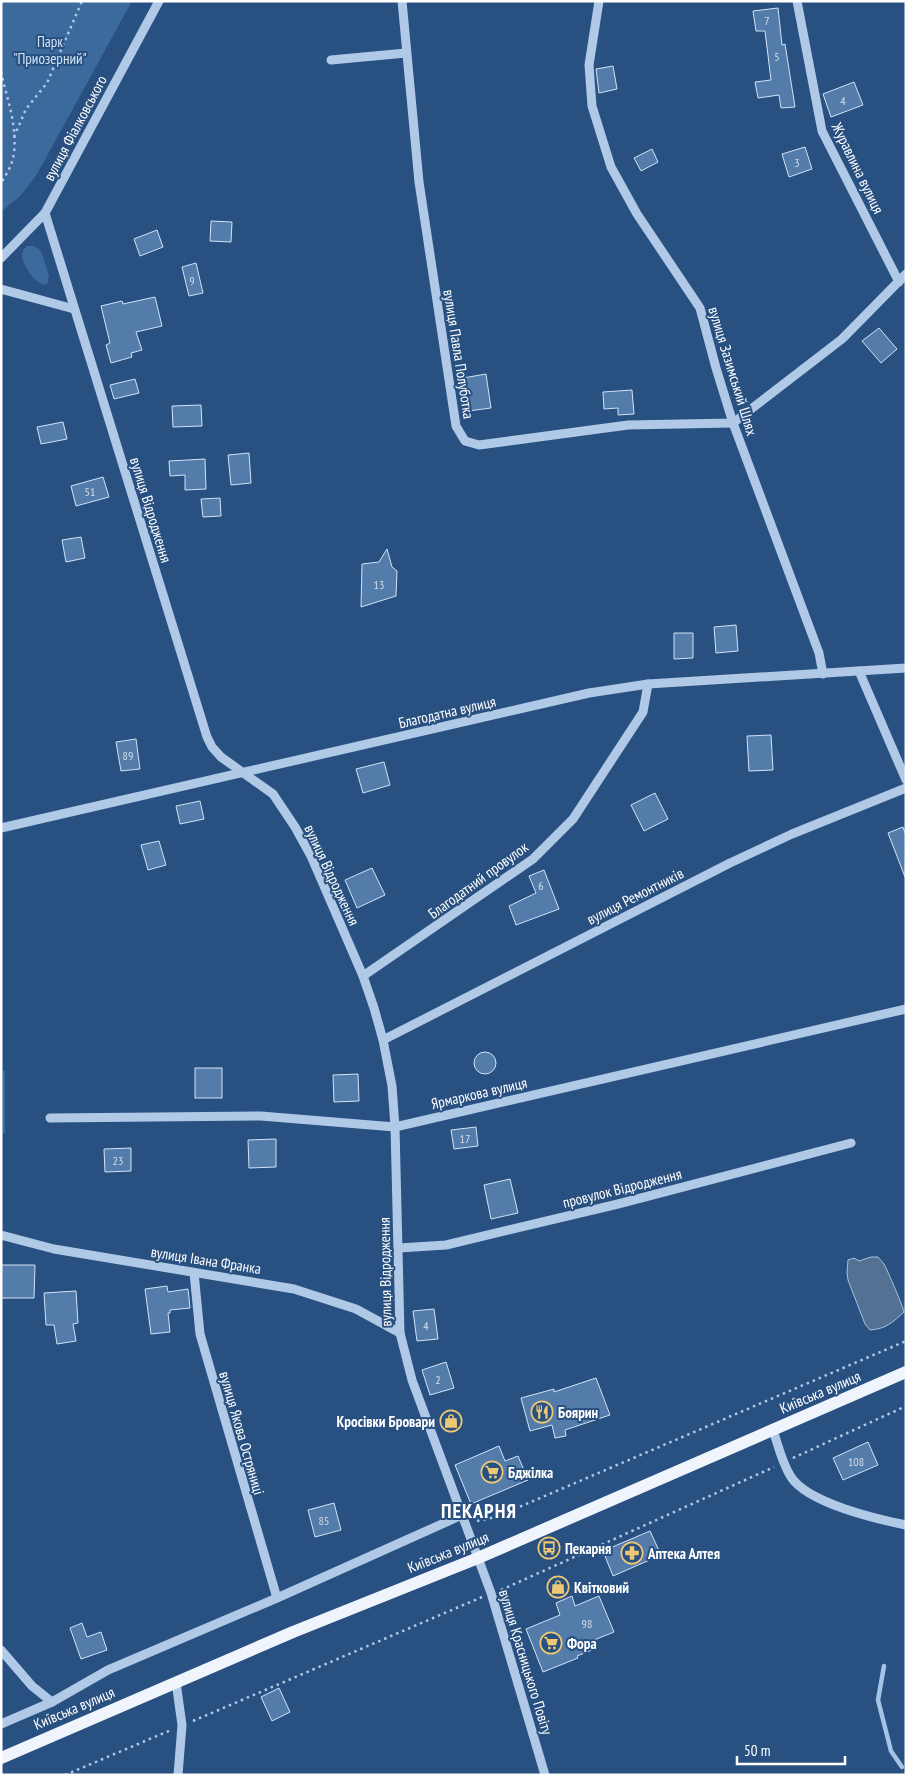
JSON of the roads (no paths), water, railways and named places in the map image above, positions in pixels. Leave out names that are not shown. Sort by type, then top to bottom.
[{"type":"main road","name":"Київська вулиця","points":[[1,1758],[293,1632],[478,1558],[906,1372]]},
{"type":"street","name":"вулиця Фіалковського","points":[[1,258],[45,213],[159,1]]},
{"type":"street","name":"вулиця Павла Полуботка","points":[[402,1],[419,182],[456,426],[465,441],[479,445],[628,425],[733,423]]},
{"type":"street","name":"вулиця Зазимський Шлях","points":[[599,1],[589,65],[592,106],[611,167],[637,214],[700,308],[733,423],[819,653],[823,674]]},
{"type":"street","name":"Журавлина вулиця","points":[[797,1],[822,131],[899,282]]},
{"type":"street","points":[[331,60],[406,53]]},
{"type":"street","name":"вулиця Відродження","points":[[45,213],[207,737],[212,747],[221,757],[273,794],[311,856],[363,976],[383,1040],[392,1086],[399,1248],[400,1333],[412,1380],[478,1558]]},
{"type":"street","points":[[733,423],[842,339],[906,274]]},
{"type":"street","points":[[1,290],[74,309]]},
{"type":"street","name":"Благодатна вулиця","points":[[1,828],[244,774],[589,693],[648,684],[906,668]]},
{"type":"street","points":[[859,671],[906,780]]},
{"type":"street","name":"Благодатний провулок","points":[[363,976],[533,859],[573,819],[643,712],[648,684]]},
{"type":"street","name":"вулиця Ремонтників","points":[[383,1040],[739,859],[792,834],[906,788]]},
{"type":"street","name":"Ярмаркова вулиця","points":[[50,1118],[261,1116],[395,1127],[906,1009]]},
{"type":"street","name":"провулок Відродження","points":[[399,1248],[446,1245],[618,1204],[851,1143]]},
{"type":"street","name":"вулиця Івана Франка","points":[[1,1235],[54,1249],[294,1289],[356,1309],[400,1333]]},
{"type":"street","name":"вулиця Якова Остряниці","points":[[194,1272],[200,1334],[277,1598]]},
{"type":"street","points":[[774,1430],[791,1478],[804,1489],[850,1511],[906,1525]]},
{"type":"street","points":[[1,1724],[52,1702],[108,1670],[464,1519]]},
{"type":"street","name":"вулиця Красницького Повіту","points":[[478,1558],[514,1666],[545,1775]]},
{"type":"street","points":[[1,1650],[32,1686],[52,1702]]},
{"type":"street","points":[[176,1682],[182,1726],[178,1775]]},
{"type":"waterway","points":[[884,1666],[878,1700],[891,1751],[902,1767]]},
{"type":"place","name":"Боярин","points":[[542,1412]]},
{"type":"place","name":"Кросівки Бровари","points":[[451,1421]]},
{"type":"place","name":"Бджілка","points":[[492,1472]]},
{"type":"place","name":"Пекарня","points":[[549,1548]]},
{"type":"place","name":"Аптека Алтея","points":[[632,1553]]},
{"type":"place","name":"Квітковий","points":[[558,1587]]},
{"type":"place","name":"Фора","points":[[551,1643]]},
{"type":"district","name":"ПЕКАРНЯ","points":[[479,1511]]},
{"type":"park label","name":"Парк \"Приозерний\"","points":[[50,50]]}]
